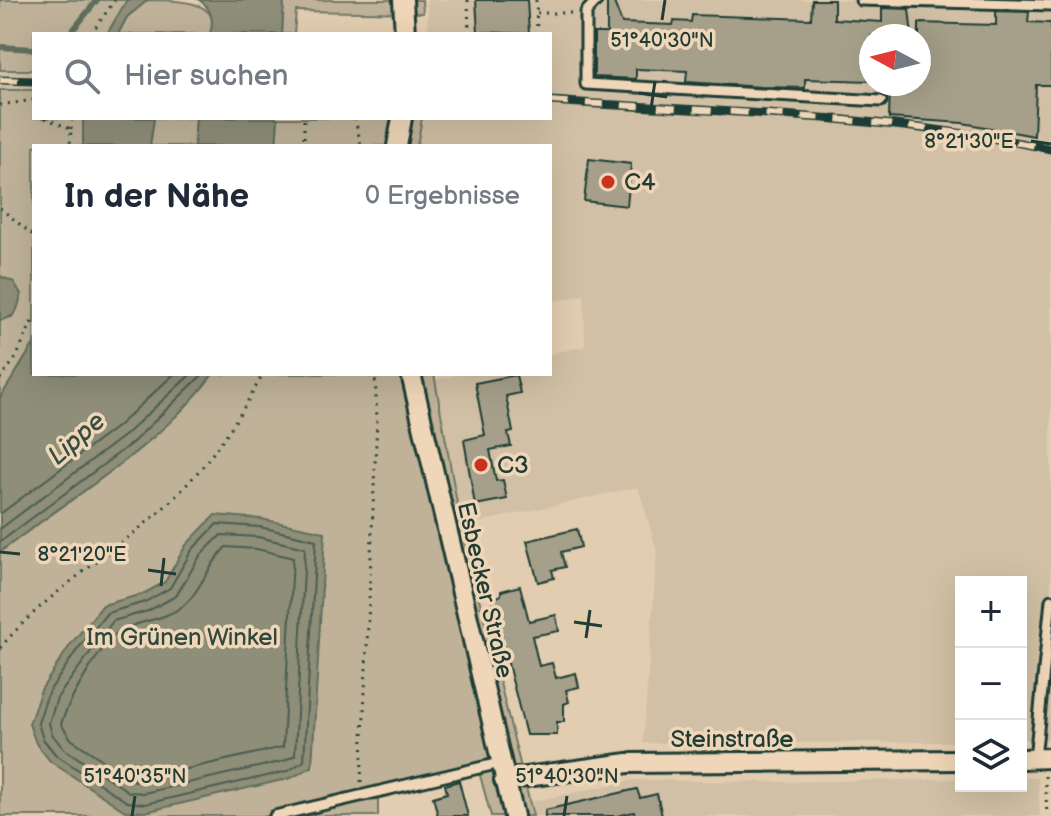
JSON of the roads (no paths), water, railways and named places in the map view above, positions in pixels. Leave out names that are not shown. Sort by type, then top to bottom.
[{"type":"street","points":[[403,0],[405,32]]},
{"type":"street","points":[[397,144],[402,120]]},
{"type":"street","name":"Esbecker Straße","points":[[411,376],[514,816]]},
{"type":"street","name":"Steinstraße","points":[[502,772],[628,763],[955,760]]},
{"type":"lane","points":[[597,0],[586,12],[586,84],[881,101]]},
{"type":"lane","points":[[861,0],[1051,5]]},
{"type":"lane","points":[[1038,759],[1051,600]]},
{"type":"lane","points":[[275,816],[360,796],[502,772]]},
{"type":"water","points":[[127,0],[148,0],[127,17],[119,32],[108,32]]},
{"type":"water","points":[[199,0],[284,0],[282,32],[210,32],[211,15]]},
{"type":"water","points":[[83,120],[154,120],[150,144],[83,144]]},
{"type":"water","points":[[196,120],[278,120],[276,144],[194,144]]},
{"type":"water","points":[[0,276],[14,282],[21,294],[16,312],[0,320]]},
{"type":"water","name":"Lippe","points":[[32,347],[32,376],[211,376],[167,425],[141,448],[0,552],[0,398]]},
{"type":"water","points":[[215,515],[261,519],[325,532],[312,767],[291,778],[145,812],[125,811],[50,761],[36,743],[29,724],[41,690],[70,645],[103,605],[143,594],[165,582],[186,545]]},
{"type":"waterway","points":[[72,32],[97,0]]},
{"type":"waterway","points":[[0,47],[32,49]]},
{"type":"railway","points":[[0,80],[32,81]]},
{"type":"railway","points":[[552,101],[864,122],[1051,149]]},
{"type":"place","name":"C4","points":[[608,182]]},
{"type":"place","name":"C3","points":[[481,465]]},
{"type":"park label","name":"Im Grünen Winkel","points":[[182,637]]}]
